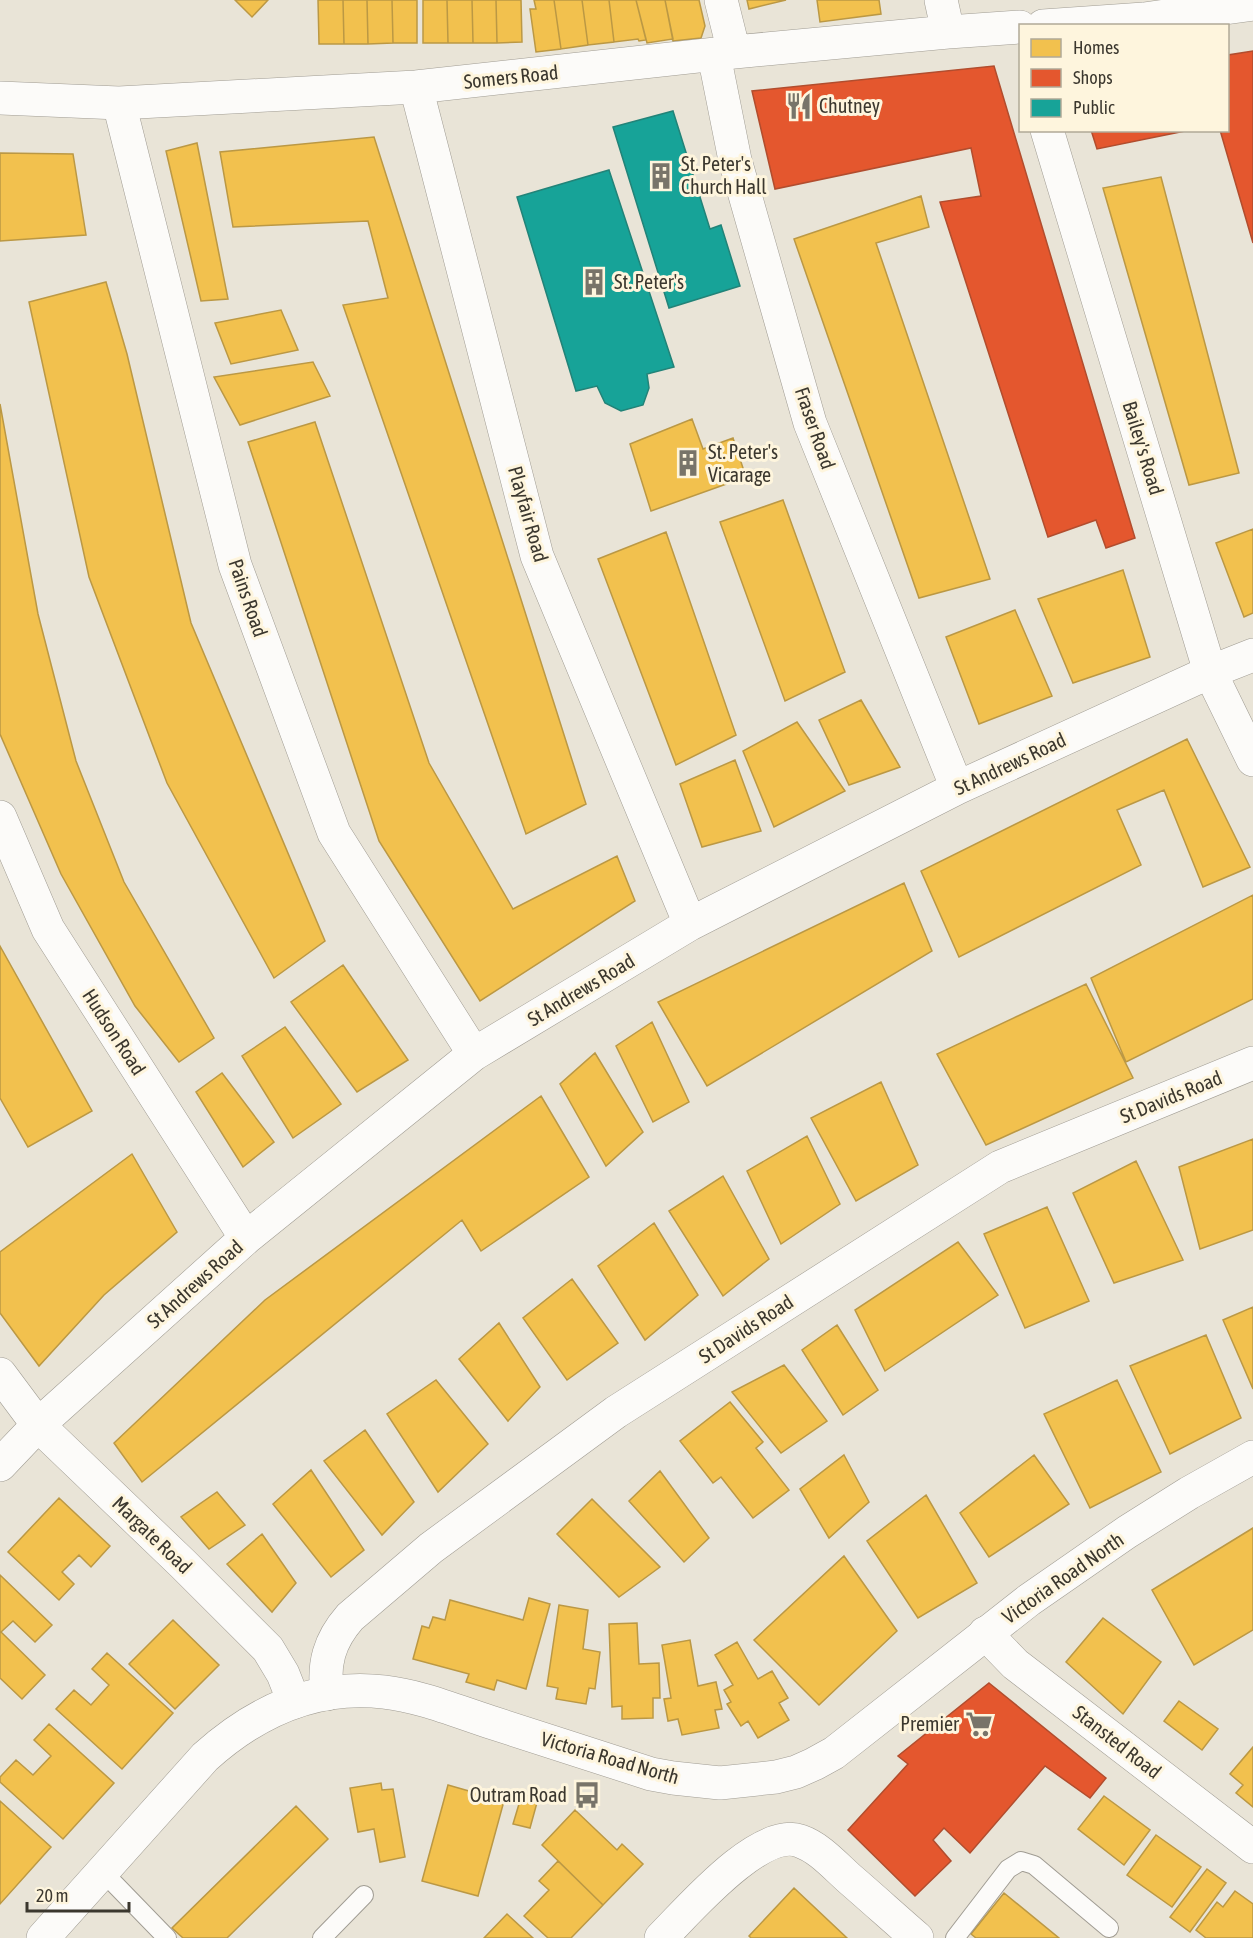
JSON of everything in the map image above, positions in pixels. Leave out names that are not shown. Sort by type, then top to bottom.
[{"type":"street","name":"Fraser Road","points":[[721,0],[735,160],[810,423],[957,788]]},
{"type":"street","points":[[941,0],[948,32]]},
{"type":"street","name":"Somers Road","points":[[1060,24],[1142,10],[1253,4]]},
{"type":"street","name":"Somers Road","points":[[0,98],[119,103],[416,87],[724,53],[948,32],[1019,30]]},
{"type":"street","name":"Playfair Road","points":[[416,87],[537,556],[690,924]]},
{"type":"street","name":"Pains Road","points":[[119,103],[235,565],[334,833],[474,1054]]},
{"type":"street","name":"Bailey's Road","points":[[1048,132],[1210,672],[1253,760]]},
{"type":"street","name":"St Andrews Road","points":[[0,1465],[38,1425],[246,1238],[474,1054],[690,924],[957,788],[1210,672],[1253,655]]},
{"type":"street","name":"Hudson Road","points":[[0,817],[48,929],[246,1238]]},
{"type":"street","name":"St Davids Road","points":[[327,1694],[325,1676],[330,1648],[350,1617],[431,1548],[616,1412],[1000,1167],[1253,1064]]},
{"type":"street","name":"Margate Road","points":[[0,1374],[38,1425],[268,1649],[283,1674],[294,1702]]},
{"type":"street","name":"Victoria Road North","points":[[43,1938],[185,1777],[227,1737],[251,1721],[294,1702],[327,1694],[384,1692],[438,1706],[651,1774],[698,1782],[751,1781],[796,1772],[834,1753],[985,1633],[1127,1532],[1253,1457]]},
{"type":"street","name":"Stansted Road","points":[[985,1633],[1016,1664],[1253,1847]]},
{"type":"street","points":[[661,1938],[729,1870],[750,1853],[769,1844],[798,1840],[818,1850],[917,1938]]},
{"type":"lane","points":[[955,1938],[1008,1869],[1021,1862],[1034,1865],[1109,1928]]},
{"type":"lane","points":[[102,1871],[167,1938]]},
{"type":"lane","points":[[322,1938],[364,1896]]},
{"type":"building: Homes","points":[[235,0],[268,0],[252,17]]},
{"type":"building: Homes","points":[[318,0],[343,0],[344,44],[319,44]]},
{"type":"building: Homes","points":[[343,0],[367,0],[368,44],[344,44]]},
{"type":"building: Homes","points":[[367,0],[392,0],[393,43],[368,44]]},
{"type":"building: Homes","points":[[392,0],[417,0],[417,43],[393,43]]},
{"type":"building: Homes","points":[[423,0],[447,0],[448,43],[423,43]]},
{"type":"building: Homes","points":[[447,0],[472,0],[473,43],[448,43]]},
{"type":"building: Homes","points":[[472,0],[496,0],[497,43],[473,43]]},
{"type":"building: Homes","points":[[496,0],[521,0],[522,42],[497,43]]},
{"type":"building: Homes","points":[[534,0],[554,0],[561,49],[536,52],[530,9],[536,9]]},
{"type":"building: Homes","points":[[554,0],[582,0],[588,45],[561,49]]},
{"type":"building: Homes","points":[[582,0],[609,0],[614,42],[588,45]]},
{"type":"building: Homes","points":[[609,0],[636,0],[646,40],[614,42]]},
{"type":"building: Homes","points":[[636,0],[665,0],[673,39],[647,43]]},
{"type":"building: Homes","points":[[665,0],[699,0],[705,26],[701,38],[673,41]]},
{"type":"building: Homes","points":[[747,0],[786,0],[749,9]]},
{"type":"building: Homes","points":[[817,0],[879,0],[881,14],[820,22]]},
{"type":"building: Homes","points":[[374,137],[586,804],[526,834],[343,305],[388,298],[368,221],[233,227],[220,152]]},
{"type":"building: Homes","points":[[197,143],[228,299],[201,301],[166,151]]},
{"type":"building: Homes","points":[[0,153],[73,154],[86,235],[0,241]]},
{"type":"building: Homes","points":[[1161,177],[1239,473],[1189,485],[1103,188]]},
{"type":"building: Homes","points":[[921,196],[929,227],[876,243],[990,579],[919,598],[794,239]]},
{"type":"building: Homes","points":[[106,282],[127,354],[191,623],[325,941],[274,978],[167,783],[89,577],[29,302]]},
{"type":"building: Homes","points":[[281,310],[298,350],[231,364],[215,323]]},
{"type":"building: Homes","points":[[313,362],[330,396],[240,425],[214,377]]},
{"type":"building: Homes","points":[[0,404],[38,614],[76,761],[124,882],[214,1038],[179,1062],[135,1006],[61,874],[0,734]]},
{"type":"building: Homes","name":"St. Peter's Vicarage","points":[[692,419],[703,449],[733,438],[746,477],[651,511],[630,444]]},
{"type":"building: Homes","points":[[315,422],[429,763],[513,909],[617,856],[635,901],[480,1001],[379,841],[248,442]]},
{"type":"building: Homes","points":[[783,500],[845,672],[785,701],[720,522]]},
{"type":"building: Homes","points":[[1253,529],[1253,613],[1244,617],[1216,543]]},
{"type":"building: Homes","points":[[666,532],[736,735],[676,765],[598,559]]},
{"type":"building: Homes","points":[[1123,570],[1150,657],[1073,683],[1038,599]]},
{"type":"building: Homes","points":[[1015,610],[1052,696],[979,724],[946,637]]},
{"type":"building: Homes","points":[[861,700],[900,767],[849,785],[819,720]]},
{"type":"building: Homes","points":[[797,722],[845,791],[774,827],[743,751]]},
{"type":"building: Homes","points":[[1187,739],[1250,867],[1203,887],[1164,790],[1117,810],[1141,865],[959,957],[921,871]]},
{"type":"building: Homes","points":[[735,760],[761,831],[702,847],[680,784]]},
{"type":"building: Homes","points":[[904,883],[932,951],[707,1086],[658,1002]]},
{"type":"building: Homes","points":[[1253,895],[1253,999],[1126,1062],[1091,978]]},
{"type":"building: Homes","points":[[0,946],[92,1111],[28,1147],[0,1098]]},
{"type":"building: Homes","points":[[343,965],[408,1060],[357,1092],[291,1002]]},
{"type":"building: Homes","points":[[1086,984],[1133,1078],[986,1145],[937,1054]]},
{"type":"building: Homes","points":[[652,1022],[689,1102],[653,1122],[616,1046]]},
{"type":"building: Homes","points":[[285,1027],[341,1104],[293,1138],[242,1056]]},
{"type":"building: Homes","points":[[595,1053],[643,1132],[606,1166],[560,1084]]},
{"type":"building: Homes","points":[[222,1073],[274,1142],[243,1167],[196,1092]]},
{"type":"building: Homes","points":[[881,1082],[918,1165],[856,1201],[811,1118]]},
{"type":"building: Homes","points":[[541,1096],[589,1177],[481,1251],[462,1220],[142,1482],[114,1443],[265,1300]]},
{"type":"building: Homes","points":[[807,1136],[840,1204],[781,1244],[747,1171]]},
{"type":"building: Homes","points":[[1253,1139],[1253,1230],[1200,1249],[1179,1167]]},
{"type":"building: Homes","points":[[132,1154],[177,1232],[104,1295],[39,1366],[0,1313],[0,1252]]},
{"type":"building: Homes","points":[[1136,1161],[1183,1260],[1114,1283],[1073,1193]]},
{"type":"building: Homes","points":[[723,1176],[769,1259],[723,1296],[669,1211]]},
{"type":"building: Homes","points":[[1047,1207],[1089,1301],[1025,1328],[984,1234]]},
{"type":"building: Homes","points":[[654,1223],[698,1295],[645,1340],[598,1266]]},
{"type":"building: Homes","points":[[958,1242],[998,1295],[885,1371],[855,1310]]},
{"type":"building: Homes","points":[[572,1279],[618,1343],[567,1380],[523,1318]]},
{"type":"building: Homes","points":[[1253,1307],[1253,1389],[1223,1320]]},
{"type":"building: Homes","points":[[499,1323],[540,1387],[508,1421],[459,1359]]},
{"type":"building: Homes","points":[[837,1325],[878,1390],[843,1415],[802,1350]]},
{"type":"building: Homes","points":[[1206,1335],[1241,1418],[1170,1454],[1130,1366]]},
{"type":"building: Homes","points":[[784,1365],[827,1421],[781,1453],[732,1392]]},
{"type":"building: Homes","points":[[436,1380],[488,1444],[438,1492],[387,1414]]},
{"type":"building: Homes","points":[[1117,1380],[1161,1472],[1090,1508],[1044,1414]]},
{"type":"building: Homes","points":[[730,1402],[763,1442],[756,1448],[789,1490],[753,1518],[721,1477],[713,1483],[680,1441]]},
{"type":"building: Homes","points":[[365,1430],[414,1502],[382,1535],[324,1461]]},
{"type":"building: Homes","points":[[844,1455],[869,1502],[829,1538],[800,1489]]},
{"type":"building: Homes","points":[[1034,1455],[1069,1504],[989,1557],[960,1513]]},
{"type":"building: Homes","points":[[311,1470],[364,1550],[331,1577],[273,1504]]},
{"type":"building: Homes","points":[[660,1471],[709,1538],[684,1562],[629,1501]]},
{"type":"building: Homes","points":[[217,1492],[245,1525],[209,1549],[181,1517]]},
{"type":"building: Homes","points":[[926,1495],[977,1583],[918,1618],[867,1541]]},
{"type":"building: Homes","points":[[59,1498],[110,1546],[91,1567],[79,1555],[62,1572],[74,1584],[59,1600],[8,1552]]},
{"type":"building: Homes","points":[[592,1499],[660,1567],[619,1597],[557,1534]]},
{"type":"building: Homes","points":[[1253,1528],[1253,1630],[1194,1665],[1152,1590]]},
{"type":"building: Homes","points":[[262,1534],[296,1583],[272,1612],[227,1564]]},
{"type":"building: Homes","points":[[844,1556],[897,1631],[819,1705],[754,1640]]},
{"type":"building: Homes","points":[[0,1575],[52,1625],[35,1642],[13,1621],[1,1632],[45,1675],[22,1699],[0,1678]]},
{"type":"building: Homes","points":[[529,1598],[550,1604],[526,1689],[497,1680],[494,1690],[466,1682],[469,1674],[413,1659],[422,1626],[429,1628],[433,1617],[445,1620],[450,1600],[523,1620]]},
{"type":"building: Homes","points":[[559,1605],[588,1610],[583,1649],[600,1652],[595,1689],[589,1688],[586,1704],[556,1699],[558,1688],[547,1686]]},
{"type":"building: Homes","points":[[1103,1618],[1161,1662],[1123,1714],[1066,1662]]},
{"type":"building: Homes","points":[[173,1620],[219,1665],[175,1709],[129,1664]]},
{"type":"building: Homes","points":[[637,1623],[639,1664],[659,1663],[660,1698],[653,1698],[653,1718],[622,1719],[622,1706],[612,1707],[609,1624]]},
{"type":"building: Homes","points":[[690,1640],[698,1686],[716,1682],[722,1709],[715,1710],[719,1728],[682,1735],[678,1719],[668,1721],[664,1699],[671,1698],[662,1645]]},
{"type":"building: Homes","points":[[737,1642],[758,1679],[772,1671],[788,1698],[779,1703],[789,1720],[758,1738],[748,1721],[741,1726],[727,1704],[731,1702],[724,1690],[733,1685],[715,1655]]},
{"type":"building: Homes","points":[[107,1653],[173,1713],[122,1769],[56,1709],[74,1690],[91,1705],[109,1685],[92,1669]]},
{"type":"building: Homes","points":[[1179,1701],[1218,1729],[1202,1750],[1164,1721]]},
{"type":"building: Homes","points":[[49,1724],[114,1783],[63,1839],[0,1782],[0,1777],[16,1760],[33,1775],[51,1756],[34,1740]]},
{"type":"building: Homes","points":[[1253,1747],[1253,1807],[1236,1793],[1243,1785],[1230,1774]]},
{"type":"building: Homes","points":[[381,1783],[382,1790],[393,1789],[405,1857],[380,1862],[374,1829],[358,1832],[350,1788]]},
{"type":"building: Homes","points":[[448,1785],[504,1801],[478,1896],[422,1881]]},
{"type":"building: Homes","points":[[522,1794],[538,1799],[530,1828],[513,1824]]},
{"type":"building: Homes","points":[[1104,1796],[1150,1830],[1124,1865],[1078,1829]]},
{"type":"building: Homes","points":[[0,1801],[51,1847],[0,1904]]},
{"type":"building: Homes","points":[[296,1806],[328,1839],[227,1938],[183,1938],[172,1928]]},
{"type":"building: Homes","points":[[575,1810],[617,1850],[622,1844],[643,1864],[603,1905],[542,1845]]},
{"type":"building: Homes","points":[[1156,1835],[1201,1867],[1172,1907],[1127,1875]]},
{"type":"building: Homes","points":[[558,1861],[603,1905],[571,1938],[548,1938],[524,1916],[549,1890],[539,1881]]},
{"type":"building: Homes","points":[[1207,1869],[1226,1883],[1190,1932],[1170,1917]]},
{"type":"building: Homes","points":[[794,1888],[847,1938],[751,1938],[749,1936]]},
{"type":"building: Homes","points":[[1235,1891],[1253,1904],[1253,1938],[1206,1938],[1196,1930],[1217,1902],[1223,1907]]},
{"type":"building: Homes","points":[[1004,1893],[1059,1938],[976,1938],[971,1934]]},
{"type":"building: Homes","points":[[507,1914],[533,1938],[484,1938]]},
{"type":"building: Shops","points":[[1253,51],[1253,243],[1221,132],[1229,132],[1229,55]]},
{"type":"building: Shops","points":[[994,66],[1135,538],[1106,548],[1096,520],[1048,537],[940,202],[981,196],[971,148],[775,189],[752,91]]},
{"type":"building: Shops","points":[[1092,132],[1180,132],[1097,149]]},
{"type":"building: Shops","points":[[989,1683],[1106,1778],[1090,1798],[1045,1766],[970,1853],[944,1828],[933,1840],[951,1861],[915,1896],[848,1830],[908,1764],[898,1756]]},
{"type":"building: Public","name":"St. Peter's Church Hall","points":[[673,111],[710,229],[721,225],[740,286],[669,308],[613,127]]},
{"type":"building: Public","name":"St. Peter's","points":[[609,170],[674,367],[647,374],[649,388],[643,405],[621,411],[605,403],[597,386],[576,391],[517,197]]},
{"type":"place","name":"Chutney","points":[[799,106]]},
{"type":"place","name":"St. Peter's Church Hall","points":[[661,176]]},
{"type":"place","name":"St. Peter's","points":[[594,282]]},
{"type":"place","name":"St. Peter's Vicarage","points":[[688,463]]},
{"type":"place","name":"Premier","points":[[979,1724]]},
{"type":"place","name":"Outram Road","points":[[587,1795]]}]
